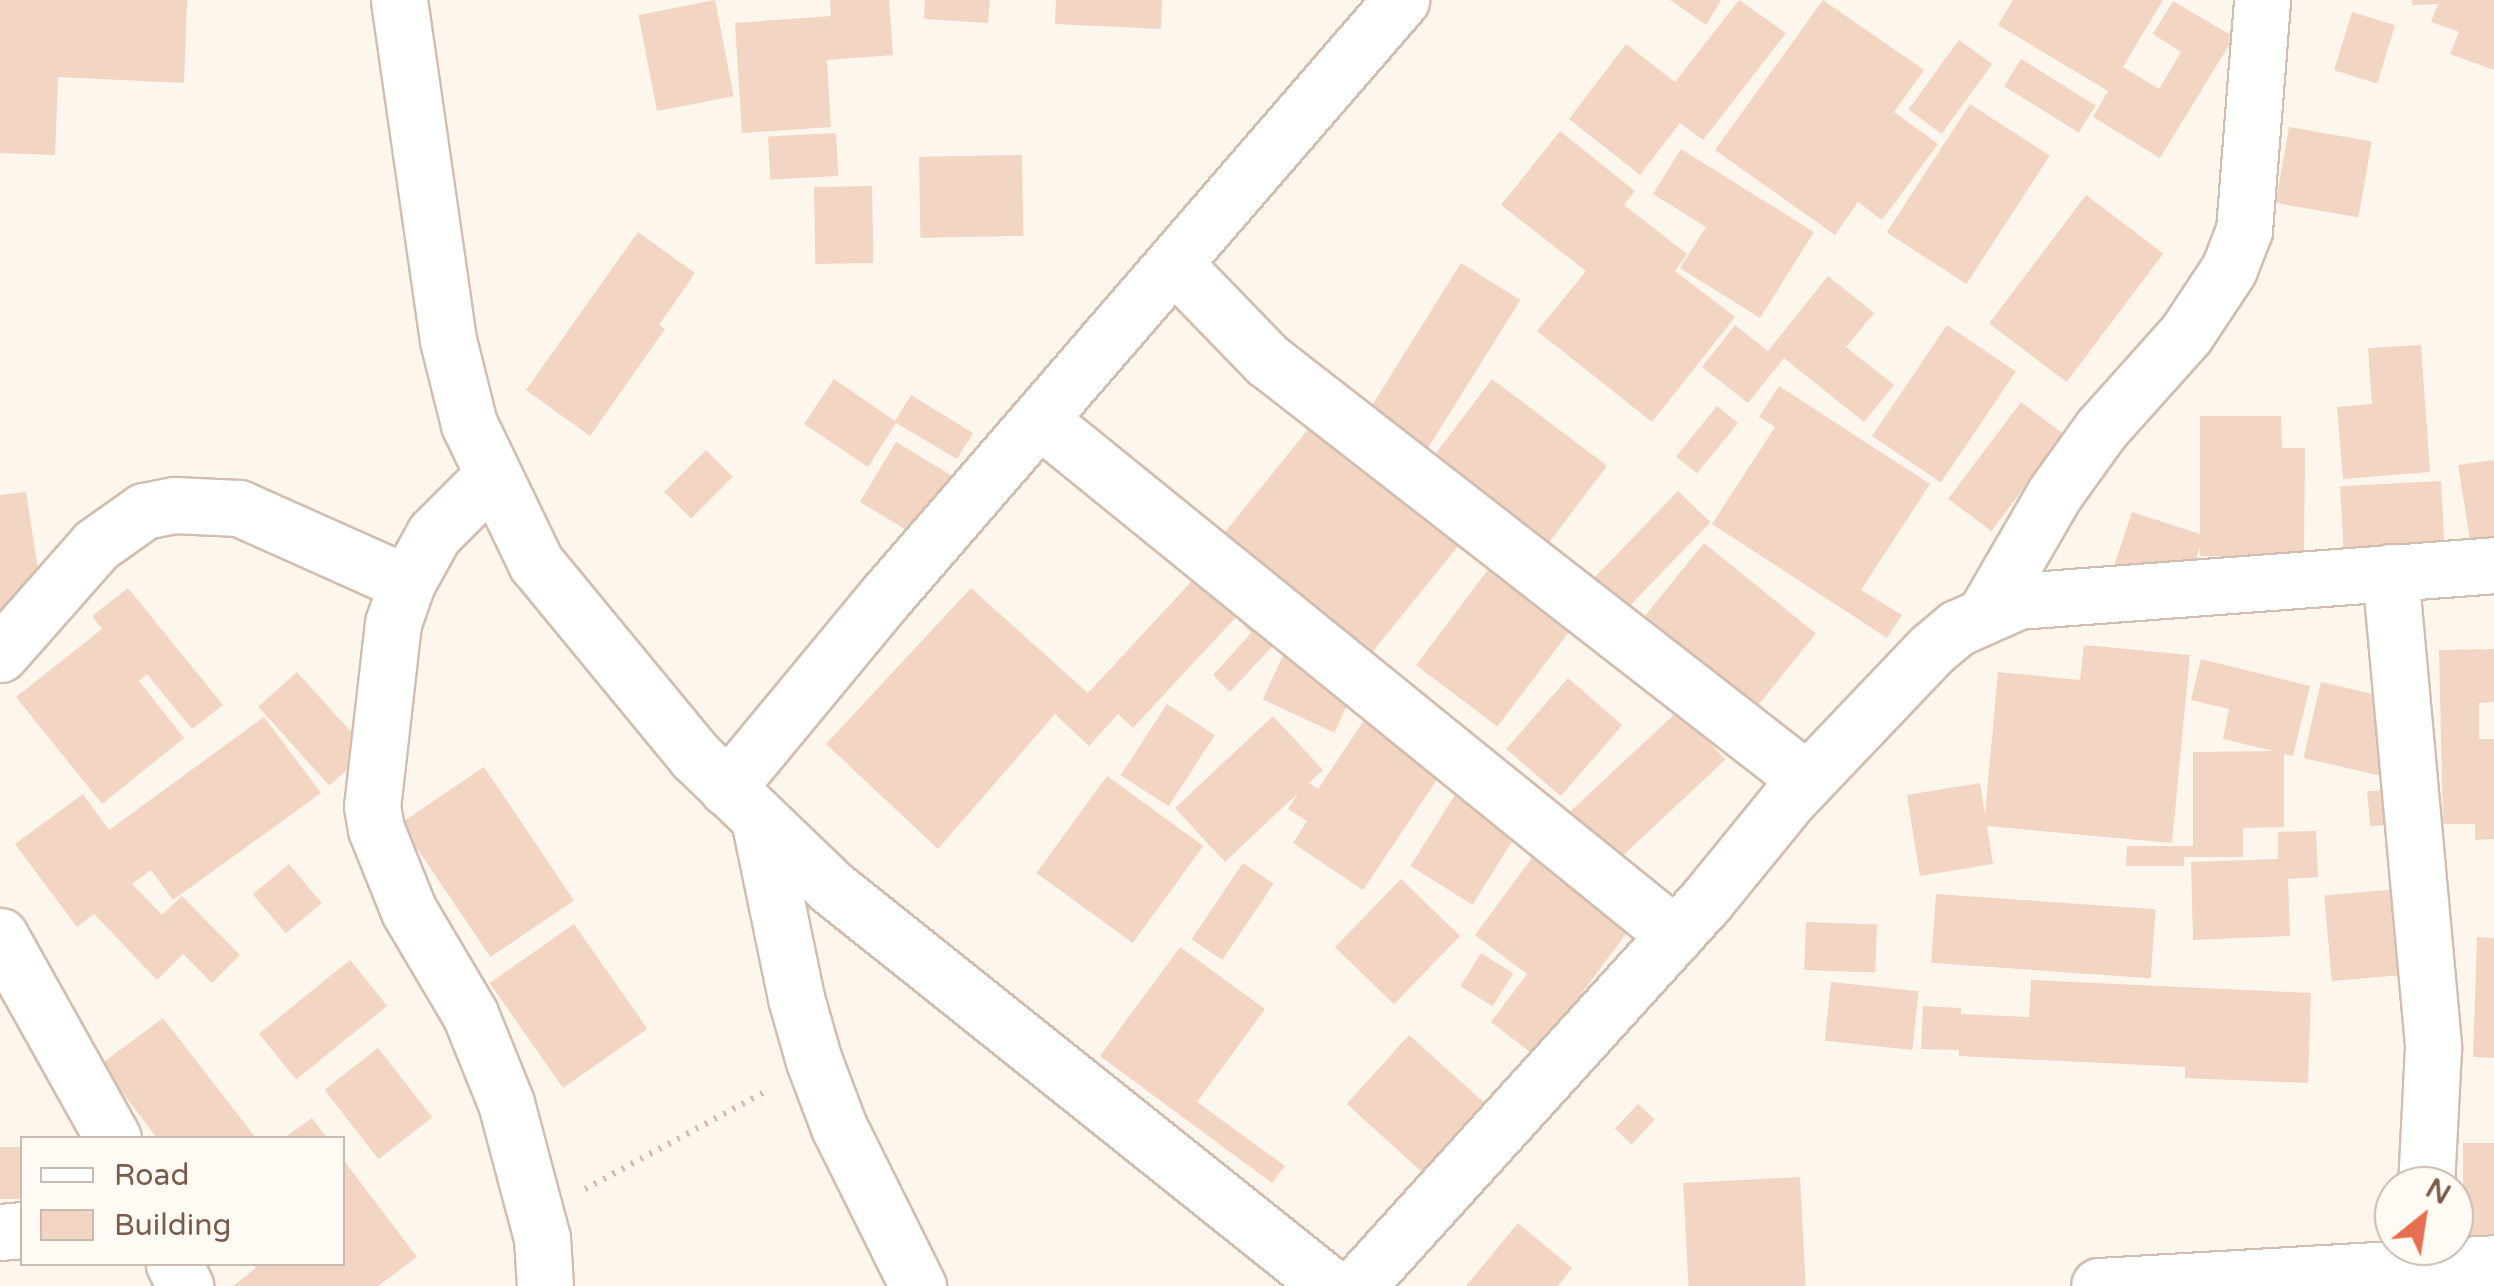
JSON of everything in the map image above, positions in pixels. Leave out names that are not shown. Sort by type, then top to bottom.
[{"type":"street","points":[[399,0],[448,340],[469,424],[536,562],[673,730],[831,887],[1330,1286]]},
{"type":"street","points":[[743,803],[1040,420],[1402,0]]},
{"type":"street","points":[[1986,612],[2055,493],[2101,428],[2186,334],[2229,269],[2244,230],[2262,0]]},
{"type":"street","points":[[1176,266],[1282,372],[1807,780]]},
{"type":"street","points":[[1040,420],[1676,935]]},
{"type":"street","points":[[492,476],[434,534],[407,582],[393,623],[372,784],[376,829],[410,911],[470,1014],[506,1103],[535,1214],[545,1286]]},
{"type":"street","points":[[0,654],[96,545],[144,511],[174,505],[239,508],[407,582]]},
{"type":"street","points":[[1357,1286],[1676,935],[1807,780],[1932,649],[1986,612],[2018,601],[2061,596],[2494,566]]},
{"type":"street","points":[[2390,572],[2433,1048],[2427,1166]]},
{"type":"street","points":[[743,803],[814,1061],[839,1127],[918,1286]]},
{"type":"street","points":[[0,936],[112,1136]]},
{"type":"street","points":[[2098,1286],[2374,1259]]},
{"type":"path","points":[[535,1214],[623,1171],[814,1061]]},
{"type":"building","points":[[0,0],[187,0],[184,83],[58,77],[55,155],[0,153]]},
{"type":"building","points":[[715,0],[734,96],[657,111],[638,15]]},
{"type":"building","points":[[830,0],[889,0],[893,55],[827,60],[831,127],[742,133],[735,23],[831,16]]},
{"type":"building","points":[[925,0],[990,0],[988,23],[924,19]]},
{"type":"building","points":[[1056,0],[1162,0],[1161,29],[1055,24]]},
{"type":"building","points":[[1670,0],[1721,0],[1706,25]]},
{"type":"building","points":[[1739,0],[1786,33],[1703,140],[1680,123],[1640,175],[1569,119],[1626,44],[1675,82]]},
{"type":"building","points":[[1823,0],[1924,70],[1894,112],[1938,144],[1882,220],[1858,202],[1835,235],[1715,150]]},
{"type":"building","points":[[2013,0],[2163,0],[2123,67],[2159,89],[2181,52],[2153,34],[2173,1],[2234,37],[2160,158],[2093,117],[2108,91],[1998,25]]},
{"type":"building","points":[[2412,0],[2494,0],[2494,70],[2450,54],[2459,32],[2431,22],[2438,4],[2412,5]]},
{"type":"building","points":[[2352,12],[2395,25],[2377,83],[2334,70]]},
{"type":"building","points":[[1959,40],[1992,64],[1942,134],[1908,110]]},
{"type":"building","points":[[2021,59],[2096,106],[2079,133],[2004,86]]},
{"type":"building","points":[[1970,104],[2050,156],[1966,284],[1887,232]]},
{"type":"building","points":[[2289,127],[2372,142],[2358,217],[2276,203]]},
{"type":"building","points":[[1560,131],[1635,191],[1624,205],[1687,254],[1675,271],[1735,317],[1652,422],[1537,331],[1586,271],[1501,205]]},
{"type":"building","points":[[836,133],[838,176],[770,179],[768,137]]},
{"type":"building","points":[[1681,149],[1814,232],[1760,318],[1680,268],[1706,227],[1653,194]]},
{"type":"building","points":[[1022,155],[1023,236],[920,238],[919,157]]},
{"type":"building","points":[[872,186],[873,263],[815,264],[814,187]]},
{"type":"building","points":[[2086,195],[2163,253],[2067,382],[1989,324]]},
{"type":"building","points":[[638,232],[695,273],[659,325],[665,329],[590,436],[526,390]]},
{"type":"building","points":[[1461,263],[1520,300],[1422,458],[1362,421]]},
{"type":"building","points":[[1828,276],[1874,313],[1846,347],[1894,385],[1864,422],[1784,358],[1748,403],[1702,367],[1735,325],[1768,351]]},
{"type":"building","points":[[1947,325],[2016,371],[1941,483],[1872,436]]},
{"type":"building","points":[[2421,345],[2430,472],[2343,479],[2337,407],[2372,404],[2368,348]]},
{"type":"building","points":[[834,379],[895,421],[911,395],[973,433],[957,459],[896,423],[868,467],[804,424]]},
{"type":"building","points":[[1492,379],[1607,466],[1547,546],[1432,459]]},
{"type":"building","points":[[1779,386],[1930,484],[1861,590],[1902,615],[1887,638],[1712,524],[1775,427],[1759,417]]},
{"type":"building","points":[[2021,402],[2064,434],[1991,531],[1948,499]]},
{"type":"building","points":[[1717,406],[1738,423],[1697,474],[1676,457]]},
{"type":"building","points":[[1323,411],[1471,531],[1359,669],[1211,549]]},
{"type":"building","points":[[2200,416],[2281,416],[2282,448],[2305,448],[2304,557],[2200,556],[2200,547],[2186,587],[2115,563],[2132,512],[2200,534]]},
{"type":"building","points":[[896,442],[962,482],[926,542],[860,502]]},
{"type":"building","points":[[706,450],[733,477],[691,519],[664,492]]},
{"type":"building","points":[[2494,460],[2494,549],[2472,552],[2458,465]]},
{"type":"building","points":[[2441,481],[2445,553],[2344,558],[2340,486]]},
{"type":"building","points":[[1678,491],[1710,522],[1624,611],[1592,580]]},
{"type":"building","points":[[26,492],[43,602],[0,608],[0,495]]},
{"type":"building","points":[[1704,543],[1816,634],[1745,721],[1634,630]]},
{"type":"building","points":[[1496,559],[1577,620],[1497,727],[1416,665]]},
{"type":"building","points":[[1202,570],[1279,639],[1230,692],[1213,675],[1251,633],[1236,617],[1133,728],[1118,714],[1089,746],[1055,714],[938,849],[826,744],[971,588],[1088,693]]},
{"type":"building","points":[[128,588],[223,705],[192,729],[147,674],[139,681],[184,738],[102,804],[16,697],[102,629],[92,616]]},
{"type":"building","points":[[1288,645],[1360,678],[1334,733],[1263,699]]},
{"type":"building","points":[[2084,645],[2190,655],[2172,843],[1987,826],[1993,864],[1920,876],[1907,795],[1980,783],[1985,814],[1998,672],[2080,680]]},
{"type":"building","points":[[2494,649],[2494,702],[2479,703],[2479,739],[2494,739],[2494,839],[2475,840],[2475,824],[2443,824],[2439,650]]},
{"type":"building","points":[[2201,659],[2310,686],[2293,756],[2284,754],[2284,827],[2243,828],[2243,857],[2184,857],[2184,866],[2126,866],[2127,846],[2193,846],[2193,752],[2273,751],[2223,739],[2229,709],[2191,700]]},
{"type":"building","points":[[297,672],[368,751],[329,786],[258,707]]},
{"type":"building","points":[[1568,678],[1622,725],[1561,796],[1506,749]]},
{"type":"building","points":[[1391,680],[1469,732],[1363,890],[1293,843],[1307,821],[1288,809],[1298,793],[1225,862],[1175,808],[1273,716],[1323,770],[1309,783],[1318,789]]},
{"type":"building","points":[[2321,682],[2396,699],[2378,775],[2303,758]]},
{"type":"building","points":[[1167,704],[1215,735],[1169,806],[1121,775]]},
{"type":"building","points":[[1679,710],[1725,760],[1617,861],[1571,811]]},
{"type":"building","points":[[264,717],[321,793],[173,900],[151,870],[132,884],[162,915],[182,896],[240,955],[212,983],[183,954],[157,980],[94,914],[77,927],[15,844],[83,794],[109,830]]},
{"type":"building","points":[[1473,766],[1535,805],[1472,905],[1410,866]]},
{"type":"building","points":[[484,767],[574,900],[490,957],[400,823]]},
{"type":"building","points":[[1107,776],[1203,846],[1133,943],[1036,873]]},
{"type":"building","points":[[2396,789],[2399,824],[2370,826],[2367,792]]},
{"type":"building","points":[[2316,831],[2318,877],[2288,879],[2290,936],[2193,940],[2191,862],[2278,859],[2278,832]]},
{"type":"building","points":[[1549,835],[1646,907],[1535,1056],[1491,1022],[1527,974],[1475,935]]},
{"type":"building","points":[[1243,863],[1274,884],[1222,960],[1192,939]]},
{"type":"building","points":[[289,864],[322,903],[286,933],[253,894]]},
{"type":"building","points":[[1401,879],[1460,936],[1394,1004],[1335,947]]},
{"type":"building","points":[[2398,889],[2405,975],[2332,981],[2324,895]]},
{"type":"building","points":[[1936,894],[2155,909],[2151,978],[1931,963]]},
{"type":"building","points":[[1806,922],[1877,924],[1875,972],[1804,970]]},
{"type":"building","points":[[574,924],[647,1029],[563,1088],[490,983]]},
{"type":"building","points":[[2477,937],[2494,938],[2494,1058],[2473,1057]]},
{"type":"building","points":[[1180,947],[1265,1009],[1197,1102],[1285,1166],[1272,1183],[1100,1056]]},
{"type":"building","points":[[1481,953],[1513,973],[1493,1006],[1460,986]]},
{"type":"building","points":[[350,960],[387,1006],[296,1079],[259,1034]]},
{"type":"building","points":[[2031,980],[2311,993],[2308,1083],[2185,1078],[2185,1067],[1959,1056],[1959,1050],[1921,1049],[1923,1006],[1961,1008],[1961,1014],[2029,1017]]},
{"type":"building","points":[[1831,982],[1919,991],[1912,1050],[1825,1041]]},
{"type":"building","points":[[163,1018],[254,1136],[155,1136],[101,1064]]},
{"type":"building","points":[[1409,1035],[1484,1103],[1422,1172],[1347,1104]]},
{"type":"building","points":[[378,1048],[432,1117],[379,1159],[324,1090]]},
{"type":"building","points":[[1638,1104],[1655,1120],[1632,1145],[1615,1129]]},
{"type":"building","points":[[312,1118],[326,1136],[287,1136]]},
{"type":"building","points":[[2463,1143],[2494,1143],[2494,1272],[2463,1272],[2463,1266],[2474,1266],[2474,1166],[2463,1166]]},
{"type":"building","points":[[0,1147],[20,1147],[20,1199],[0,1199]]},
{"type":"building","points":[[345,1162],[417,1257],[378,1286],[233,1286],[256,1268],[345,1266]]},
{"type":"building","points":[[1800,1177],[1806,1286],[1689,1286],[1683,1183]]},
{"type":"building","points":[[1518,1223],[1572,1268],[1558,1286],[1466,1286]]}]
